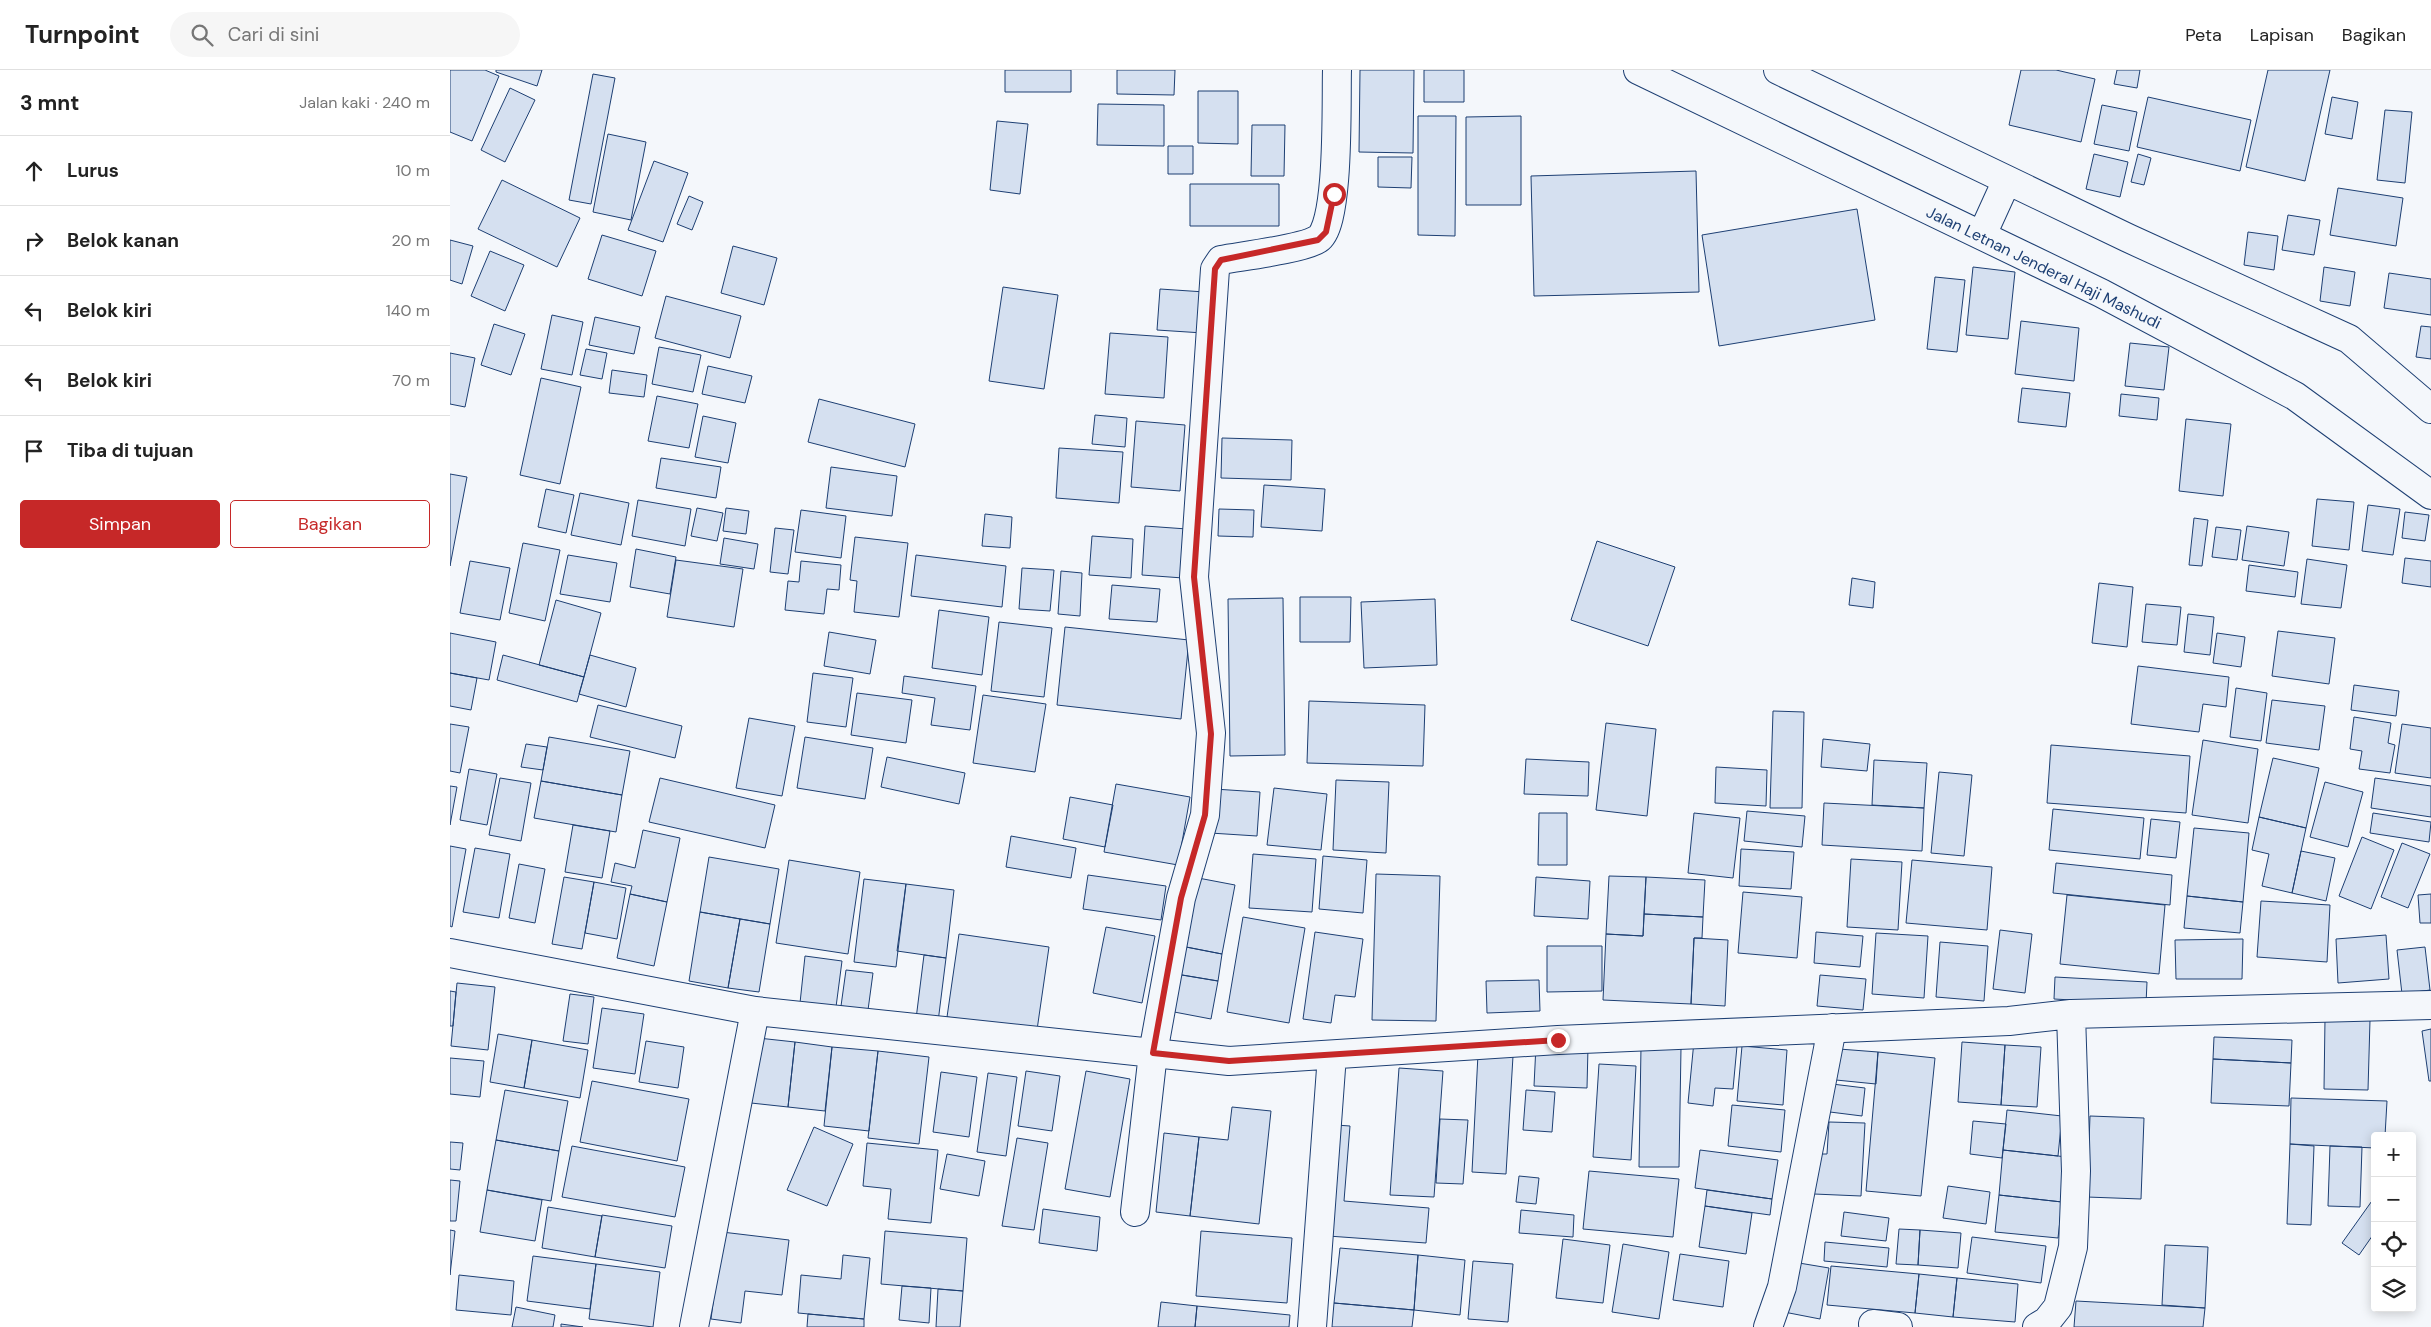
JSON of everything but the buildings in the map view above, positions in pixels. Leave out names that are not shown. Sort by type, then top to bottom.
[{"type":"street","points":[[1135,1212],[1153,1053],[1181,898],[1206,806],[1211,734],[1194,577],[1215,269],[1221,260],[1318,240],[1326,232],[1334,194],[1337,70]]},
{"type":"street","name":"Jalan Letnan Jenderal Haji Mashudi","points":[[1638,70],[2101,293],[2295,396],[2431,495]]},
{"type":"street","points":[[1778,70],[2136,242],[2349,339],[2431,409]]},
{"type":"street","points":[[1982,235],[2006,180]]},
{"type":"street","points":[[450,953],[755,1011],[1229,1061],[1558,1040],[2009,1021],[2071,1014],[2431,1005]]},
{"type":"street","points":[[694,1327],[755,1011]]},
{"type":"street","points":[[2037,1327],[2047,1321],[2058,1307],[2073,1247],[2076,1171],[2071,1014]]},
{"type":"street","points":[[1768,1327],[1782,1288],[1832,1028]]},
{"type":"street","points":[[1312,1327],[1332,1055]]},
{"type":"route","points":[[1334,194],[1326,232],[1318,240],[1221,260],[1215,269],[1194,577],[1211,734],[1205,815],[1181,898],[1153,1053],[1229,1061],[1558,1040]]}]
